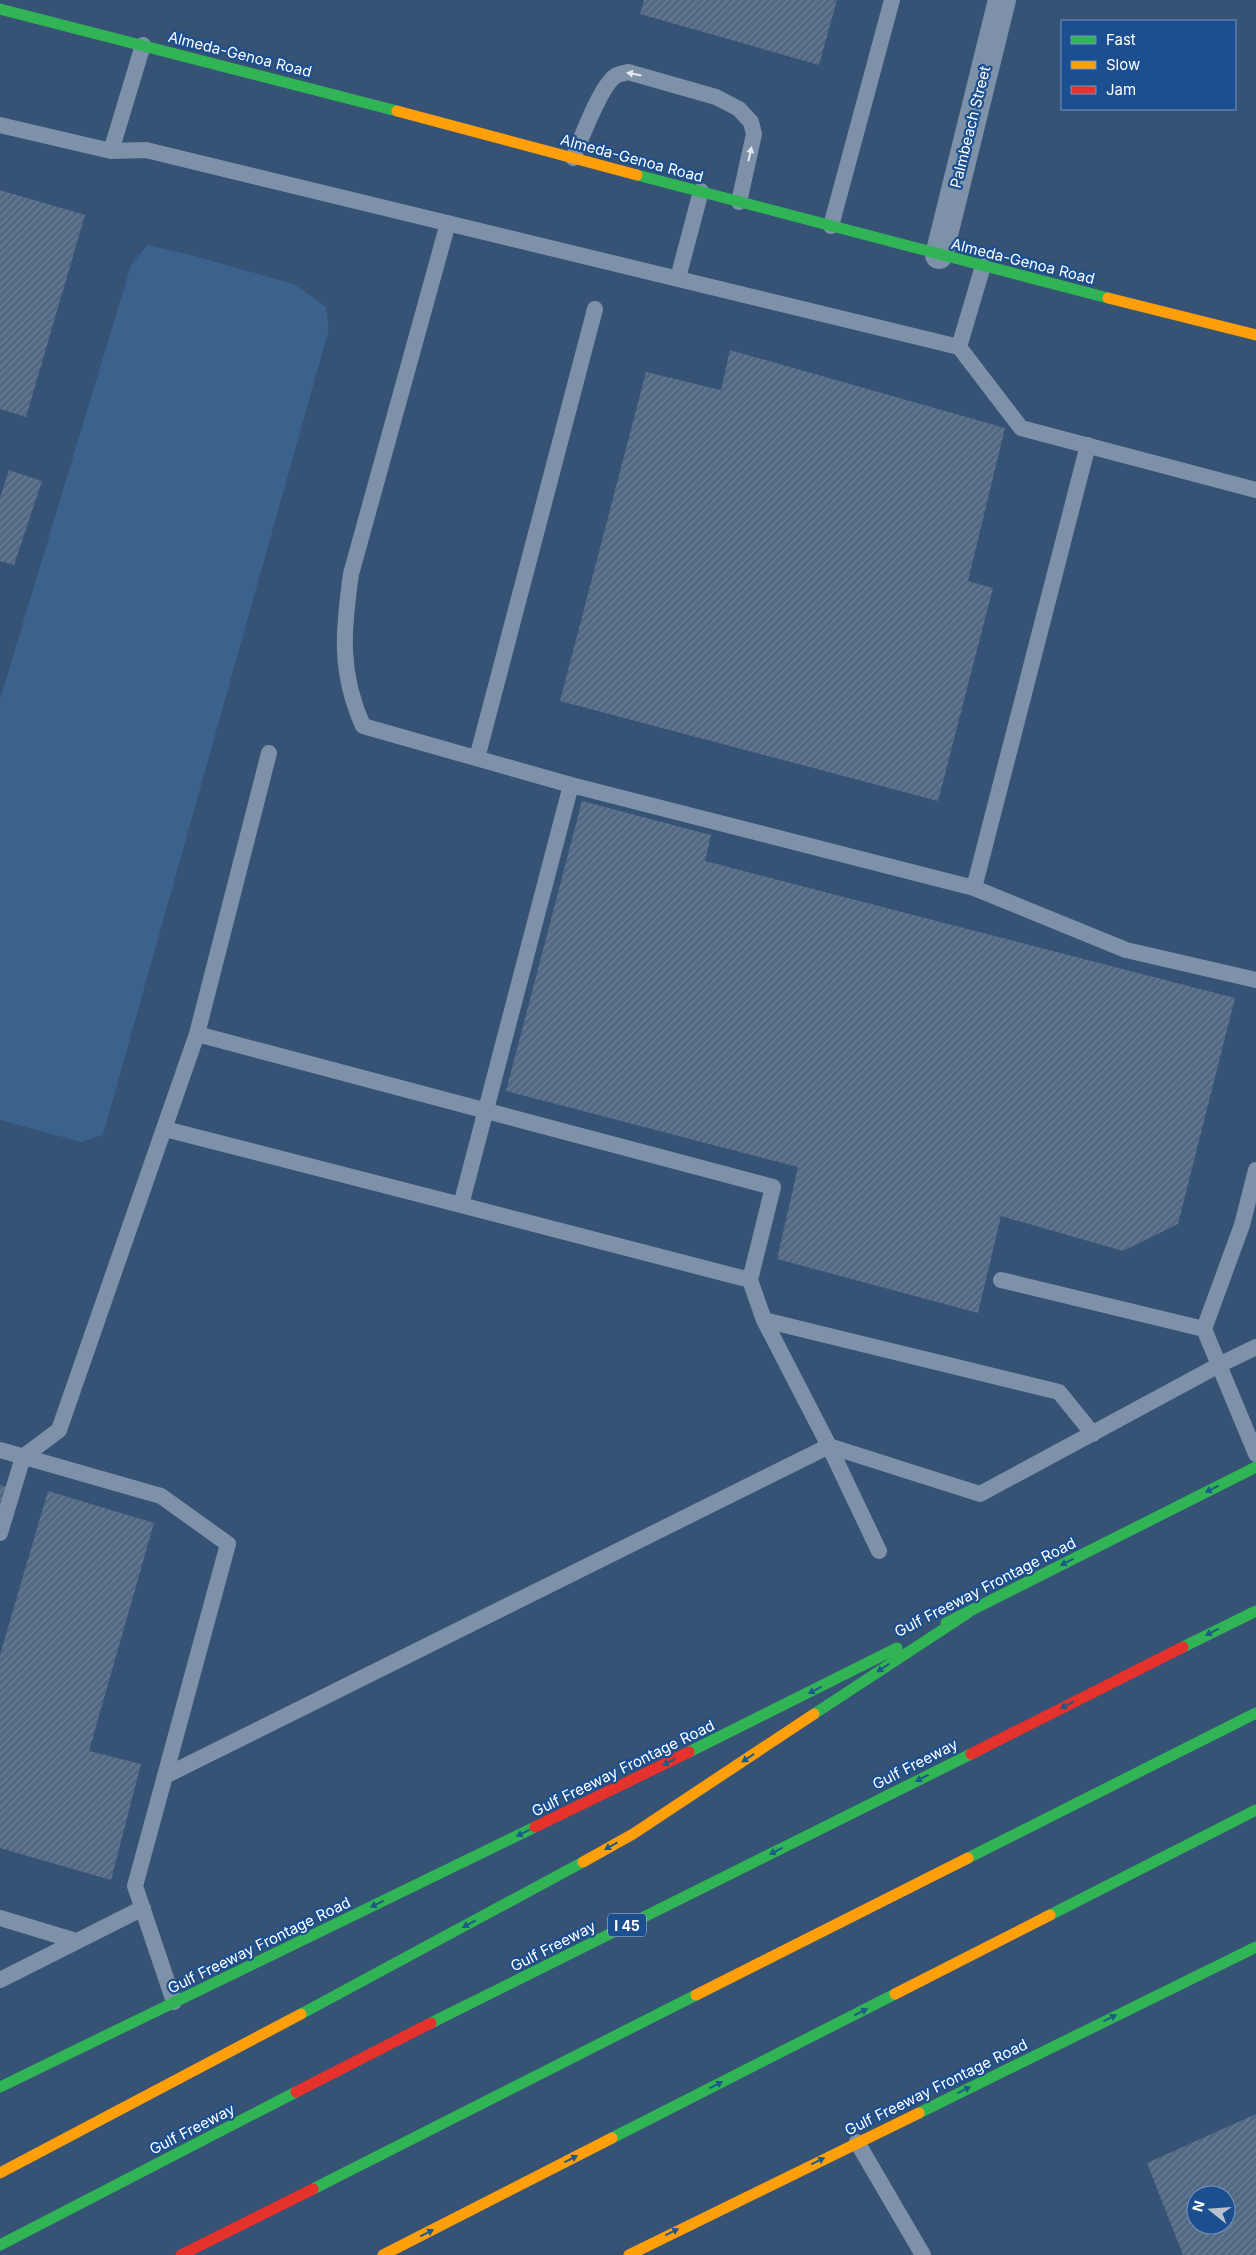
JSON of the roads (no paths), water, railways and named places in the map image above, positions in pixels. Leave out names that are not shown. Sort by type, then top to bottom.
[{"type":"main road","name":"Almeda-Genoa Road","points":[[0,9],[939,255],[1256,335]]},
{"type":"main road","name":"Gulf Freeway Frontage Road","points":[[0,2087],[742,1727],[1256,1468]]},
{"type":"main road","name":"Gulf Freeway","points":[[0,2245],[369,2054],[1256,1611]]},
{"type":"main road","points":[[0,2174],[387,1969],[633,1834],[968,1613]]},
{"type":"main road","points":[[181,2255],[1256,1713]]},
{"type":"main road","points":[[383,2255],[1256,1810]]},
{"type":"main road","name":"Gulf Freeway Frontage Road","points":[[629,2255],[1256,1947]]},
{"type":"street","name":"Palmbeach Street","points":[[939,255],[1002,0]]},
{"type":"lane","points":[[831,226],[892,0]]},
{"type":"lane","points":[[111,151],[143,45]]},
{"type":"lane","points":[[573,158],[606,86],[615,76],[628,72],[716,98],[739,110],[751,122],[754,134],[739,202]]},
{"type":"lane","points":[[0,125],[111,151],[146,150],[959,347],[1021,428],[1256,490]]},
{"type":"lane","points":[[678,278],[701,192]]},
{"type":"lane","points":[[448,223],[351,574],[344,628],[346,670],[354,706],[363,726],[572,785],[974,888],[1126,950],[1256,980]]},
{"type":"lane","points":[[959,347],[983,266]]},
{"type":"lane","points":[[477,758],[595,309]]},
{"type":"lane","points":[[974,888],[1088,445]]},
{"type":"lane","points":[[0,1533],[23,1457],[59,1430],[198,1034],[269,753]]},
{"type":"lane","points":[[461,1205],[572,785]]},
{"type":"lane","points":[[198,1034],[773,1187],[750,1280],[764,1320],[829,1446],[879,1551]]},
{"type":"lane","points":[[165,1129],[750,1280]]},
{"type":"lane","points":[[1256,1170],[1242,1225],[1204,1330],[1256,1454]]},
{"type":"lane","points":[[1001,1280],[1204,1330]]},
{"type":"lane","points":[[764,1320],[1059,1392],[1092,1434]]},
{"type":"lane","points":[[165,1776],[829,1446],[980,1494],[1219,1364],[1256,1347]]},
{"type":"lane","points":[[0,1450],[162,1496],[228,1544],[135,1886],[174,2002]]},
{"type":"lane","points":[[0,1980],[142,1908]]},
{"type":"lane","points":[[0,1918],[76,1941]]},
{"type":"lane","points":[[857,2142],[922,2255]]},
{"type":"lane","points":[[651,2243],[663,2255]]},
{"type":"water","points":[[147,245],[191,255],[294,284],[326,307],[329,329],[103,1135],[81,1142],[0,1120],[0,699],[131,265]]}]
